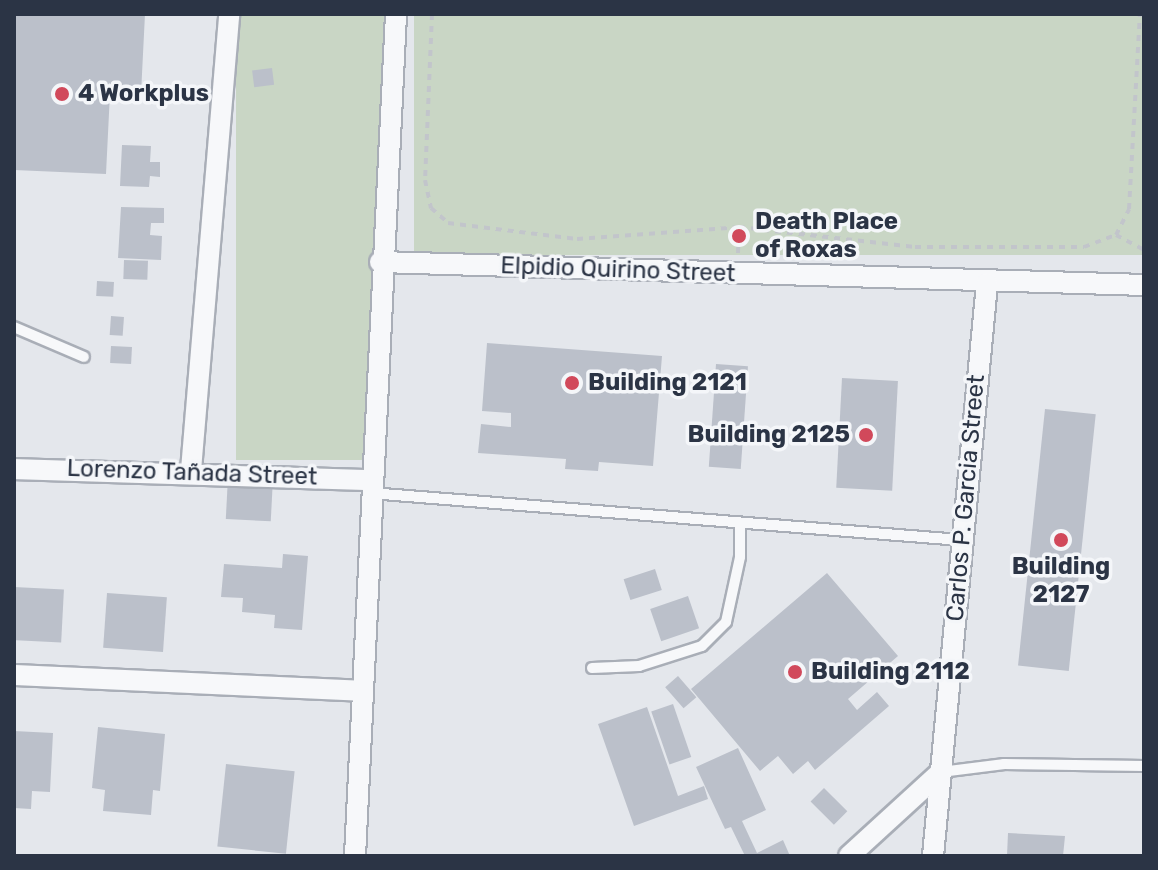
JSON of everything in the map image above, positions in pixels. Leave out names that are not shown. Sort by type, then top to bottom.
[{"type":"street","points":[[191,470],[229,14]]},
{"type":"street","points":[[355,856],[380,262],[396,14]]},
{"type":"street","name":"Elpidio Quirino Street","points":[[380,262],[987,284],[1144,285]]},
{"type":"street","name":"Carlos P. Garcia Street","points":[[933,856],[987,284]]},
{"type":"street","name":"Lorenzo Tañada Street","points":[[14,469],[191,470],[371,486]]},
{"type":"street","points":[[14,675],[362,691]]},
{"type":"street","points":[[849,856],[941,772]]},
{"type":"lane","points":[[14,327],[84,357]]},
{"type":"lane","points":[[371,486],[740,525],[961,540]]},
{"type":"lane","points":[[592,668],[639,666],[702,646],[726,622],[740,557],[740,525]]},
{"type":"lane","points":[[941,772],[1004,764],[1144,766]]},
{"type":"path","points":[[432,14],[425,180],[431,208],[448,223],[577,239],[739,227],[915,247],[1084,247],[1116,235],[1129,209],[1140,14]]},
{"type":"path","points":[[1116,235],[1144,250]]},
{"type":"green space","points":[[236,14],[386,14],[386,460],[236,460]]},
{"type":"green space","points":[[414,14],[1144,14],[1144,255],[414,255]]},
{"type":"building","name":"4 Workplus","points":[[14,14],[145,14],[141,94],[110,93],[106,174],[14,170]]},
{"type":"building","points":[[272,68],[274,85],[254,87],[252,70]]},
{"type":"building","points":[[122,145],[151,146],[150,162],[160,162],[160,177],[150,176],[149,187],[120,186]]},
{"type":"building","points":[[121,207],[164,208],[164,223],[151,223],[150,235],[162,236],[161,260],[118,258]]},
{"type":"building","points":[[124,260],[148,261],[147,280],[123,279]]},
{"type":"building","points":[[97,281],[114,282],[113,297],[96,296]]},
{"type":"building","points":[[111,316],[124,317],[123,336],[110,335]]},
{"type":"building","name":"Building 2121","points":[[487,343],[662,356],[653,466],[599,462],[598,471],[565,469],[566,459],[478,453],[481,424],[511,427],[511,413],[482,411]]},
{"type":"building","points":[[111,346],[132,347],[131,364],[110,363]]},
{"type":"building","points":[[716,364],[748,366],[741,469],[709,467]]},
{"type":"building","name":"Building 2125","points":[[842,378],[898,381],[892,491],[836,488]]},
{"type":"building","name":"Building 2127","points":[[1045,409],[1096,414],[1069,671],[1018,666]]},
{"type":"building","points":[[228,477],[273,479],[271,521],[226,519]]},
{"type":"building","points":[[283,554],[308,556],[302,630],[274,628],[275,615],[242,612],[243,598],[221,597],[224,564],[282,568]]},
{"type":"building","points":[[655,569],[662,590],[630,600],[624,579]]},
{"type":"building","name":"Building 2112","points":[[827,573],[898,656],[848,699],[857,710],[877,692],[889,706],[815,770],[808,761],[793,774],[778,756],[760,771],[691,689]]},
{"type":"building","points":[[14,587],[64,590],[61,643],[14,640]]},
{"type":"building","points":[[107,593],[167,597],[163,652],[103,648]]},
{"type":"building","points":[[688,596],[699,628],[661,641],[650,609]]},
{"type":"building","points":[[678,676],[696,697],[684,708],[665,687]]},
{"type":"building","points":[[673,704],[691,757],[669,764],[651,711]]},
{"type":"building","points":[[647,707],[678,796],[704,786],[708,799],[634,826],[598,724]]},
{"type":"building","points":[[98,727],[165,734],[160,791],[153,790],[151,815],[103,811],[105,790],[92,788]]},
{"type":"building","points":[[14,731],[53,733],[50,792],[32,791],[31,809],[14,808]]},
{"type":"building","points":[[738,748],[766,810],[742,821],[757,853],[783,840],[790,856],[745,856],[731,827],[725,829],[696,767]]},
{"type":"building","points":[[226,764],[295,771],[286,854],[217,847]]},
{"type":"building","points":[[824,788],[847,811],[834,825],[811,801]]},
{"type":"building","points":[[1008,833],[1065,836],[1063,856],[1007,856]]},
{"type":"place","name":"4 Workplus","points":[[62,94]]},
{"type":"place","name":"Death Place of Roxas","points":[[739,236]]},
{"type":"place","name":"Building 2121","points":[[572,383]]},
{"type":"place","name":"Building 2125","points":[[866,435]]},
{"type":"place","name":"Building 2127","points":[[1061,540]]},
{"type":"place","name":"Building 2112","points":[[795,672]]}]
